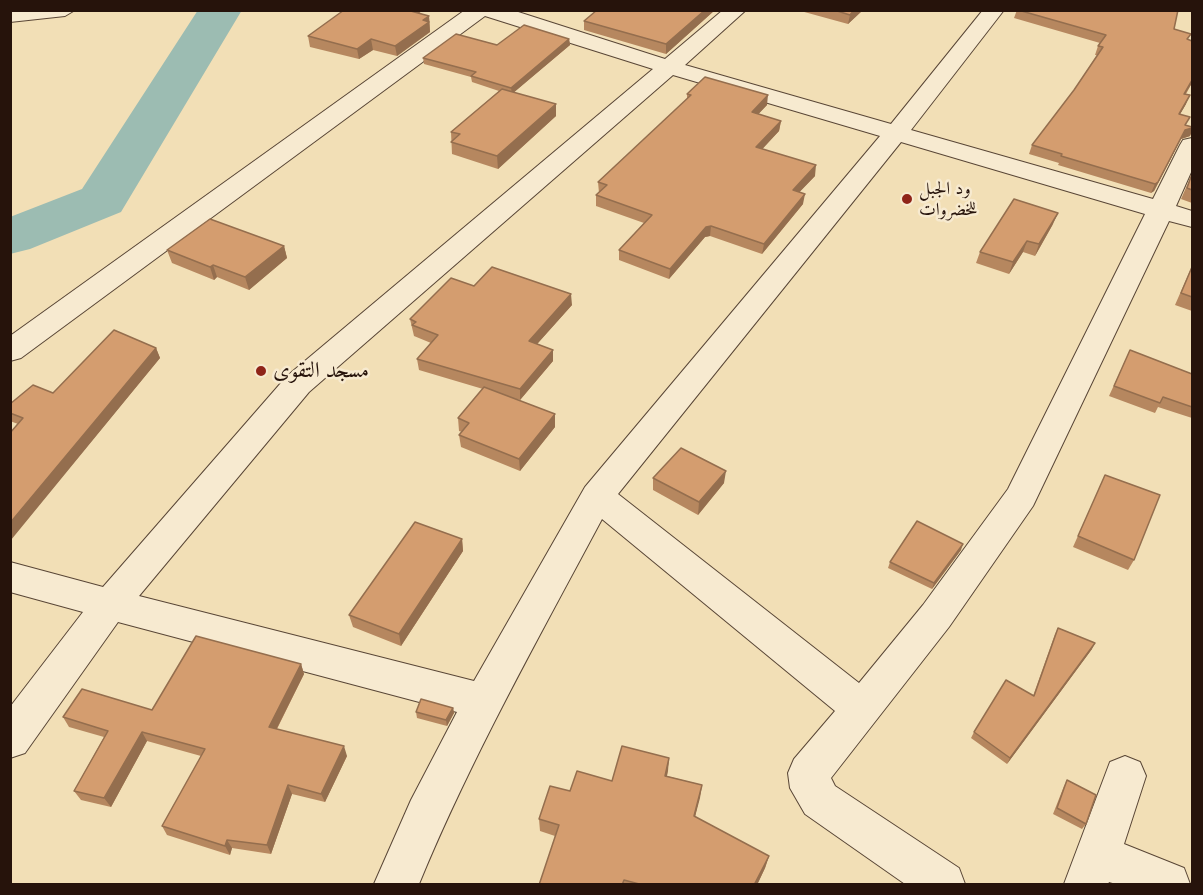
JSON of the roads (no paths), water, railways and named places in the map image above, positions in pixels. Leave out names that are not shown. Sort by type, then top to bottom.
[{"type":"street","points":[[10,16],[65,10]]},
{"type":"street","points":[[10,351],[479,10]]},
{"type":"street","points":[[489,10],[672,68],[1192,219]]},
{"type":"street","points":[[10,740],[111,603],[298,384],[672,68],[736,10]]},
{"type":"street","points":[[397,885],[426,815],[484,701],[597,496],[896,133],[994,10]]},
{"type":"street","points":[[937,883],[820,800],[811,788],[809,773],[936,616],[1021,497],[1192,145]]},
{"type":"street","points":[[597,496],[862,709]]},
{"type":"street","points":[[10,577],[294,654],[484,701]]},
{"type":"street","points":[[1125,776],[1092,870],[1168,885]]},
{"type":"waterway","points":[[10,237],[102,200],[220,10]]},
{"type":"place","name":"ود الجبل للخضروات","points":[[907,199]]},
{"type":"place","name":"مسجد التقوى","points":[[261,371]]}]
